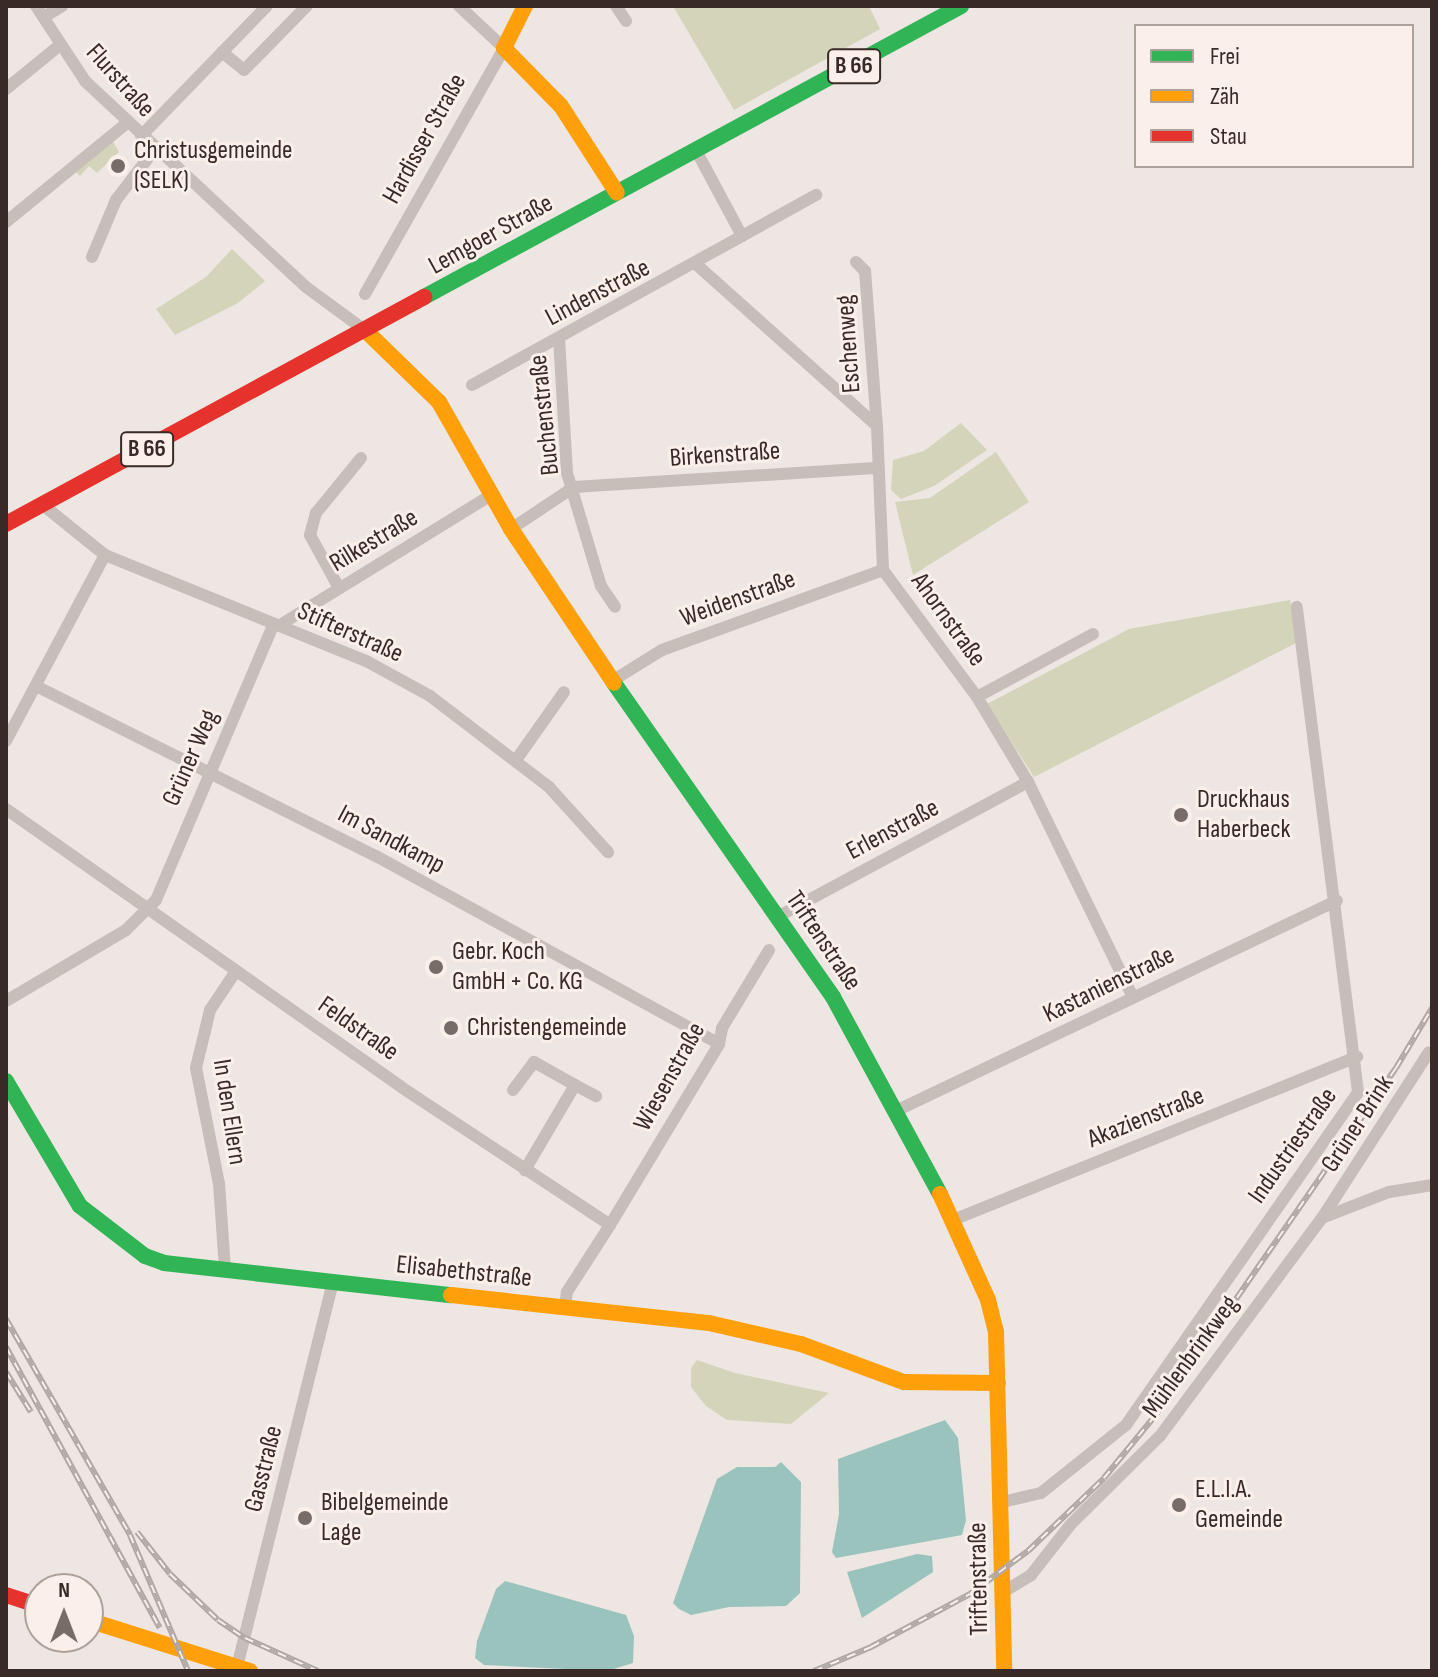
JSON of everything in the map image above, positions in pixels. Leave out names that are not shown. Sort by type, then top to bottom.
[{"type":"street","points":[[40,12],[62,6]]},
{"type":"street","points":[[141,136],[267,6]]},
{"type":"street","points":[[222,52],[244,70],[307,6]]},
{"type":"street","points":[[459,6],[561,106],[617,193]]},
{"type":"street","name":"Hardisser Straße","points":[[365,294],[525,6]]},
{"type":"street","points":[[616,6],[626,21]]},
{"type":"street","name":"Lemgoer Straße","points":[[6,524],[697,152],[961,6]]},
{"type":"street","name":"Flurstraße","points":[[40,12],[85,81],[141,136],[306,287],[366,331]]},
{"type":"street","points":[[6,89],[60,45]]},
{"type":"street","points":[[6,222],[128,122]]},
{"type":"street","points":[[92,257],[116,200],[155,149]]},
{"type":"street","points":[[697,152],[742,236]]},
{"type":"street","name":"Lindenstraße","points":[[472,385],[697,265],[816,195]]},
{"type":"street","name":"Eschenweg","points":[[856,262],[865,271],[877,426]]},
{"type":"street","points":[[697,265],[877,426]]},
{"type":"street","name":"Triftenstraße","points":[[366,331],[403,362],[439,402],[511,529],[710,826],[779,916],[900,1109],[953,1220],[991,1308],[998,1383],[1004,1671]]},
{"type":"street","name":"Buchenstraße","points":[[559,338],[567,473],[574,487]]},
{"type":"street","name":"Ahornstraße","points":[[877,426],[883,570],[977,697],[1028,782],[1133,997]]},
{"type":"street","points":[[339,588],[310,535],[316,513],[361,458]]},
{"type":"street","name":"Birkenstraße","points":[[574,487],[878,468]]},
{"type":"street","points":[[511,529],[574,487],[601,586],[615,607]]},
{"type":"street","name":"Rilkestraße","points":[[276,625],[490,496]]},
{"type":"street","name":"Lemgoer Straße","points":[[6,514],[43,505]]},
{"type":"street","name":"Lemgoer Straße","points":[[6,531],[43,505]]},
{"type":"street","name":"Stifterstraße","points":[[43,505],[105,555],[276,625],[430,696],[516,760],[608,852]]},
{"type":"street","points":[[6,741],[105,555]]},
{"type":"street","name":"Weidenstraße","points":[[612,681],[662,650],[883,570]]},
{"type":"street","name":"Industriestraße","points":[[1002,1502],[1041,1493],[1126,1425],[1358,1092],[1357,1057],[1297,607]]},
{"type":"street","name":"Grüner Weg","points":[[149,908],[276,625]]},
{"type":"street","points":[[977,697],[1093,634]]},
{"type":"street","name":"Im Sandkamp","points":[[36,686],[390,863],[719,1044]]},
{"type":"street","points":[[516,760],[564,692]]},
{"type":"street","name":"Erlenstraße","points":[[779,916],[1028,782]]},
{"type":"street","name":"Feldstraße","points":[[6,809],[236,971],[610,1225]]},
{"type":"street","name":"Kastanienstraße","points":[[900,1109],[1337,901]]},
{"type":"street","points":[[6,1001],[126,930],[149,908]]},
{"type":"street","name":"Wiesenstraße","points":[[610,1225],[719,1044],[722,1028],[769,950]]},
{"type":"street","name":"In den Ellern","points":[[225,1269],[219,1184],[196,1068],[210,1010],[236,971]]},
{"type":"street","name":"Grüner Brink","points":[[1322,1218],[1429,1052]]},
{"type":"street","name":"Akazienstraße","points":[[953,1220],[1357,1057]]},
{"type":"street","points":[[513,1090],[534,1062],[596,1096]]},
{"type":"street","name":"Elisabethstraße","points":[[6,1081],[80,1206],[145,1256],[164,1263],[750,1330],[904,1382],[998,1383]]},
{"type":"street","points":[[525,1170],[575,1085]]},
{"type":"street","points":[[1322,1218],[1389,1192],[1432,1185]]},
{"type":"street","name":"Mühlenbrinkweg","points":[[1003,1592],[1031,1575],[1071,1524],[1160,1436],[1322,1218]]},
{"type":"street","points":[[565,1307],[567,1292],[610,1225]]},
{"type":"street","name":"Gasstraße","points":[[244,1669],[333,1281]]},
{"type":"street","points":[[104,1625],[244,1669]]},
{"type":"green space","points":[[673,6],[869,6],[880,29],[734,110]]},
{"type":"green space","points":[[112,140],[119,152],[97,173],[89,166],[80,176],[75,171]]},
{"type":"green space","points":[[232,249],[265,281],[238,303],[175,335],[156,309],[206,277]]},
{"type":"green space","points":[[961,423],[987,450],[934,486],[901,499],[891,490],[893,460],[924,451]]},
{"type":"green space","points":[[996,452],[1029,502],[913,575],[895,502],[930,498]]},
{"type":"green space","points":[[1290,600],[1298,642],[1034,777],[987,704],[1129,629]]},
{"type":"green space","points":[[697,1360],[735,1373],[829,1393],[791,1424],[727,1420],[706,1406],[691,1387],[691,1368]]},
{"type":"water","points":[[945,1420],[958,1438],[966,1520],[962,1535],[836,1558],[832,1552],[839,1514],[838,1459]]},
{"type":"water","points":[[781,1462],[801,1482],[800,1593],[786,1606],[729,1607],[691,1615],[679,1609],[673,1603],[717,1479],[737,1467],[775,1467]]},
{"type":"water","points":[[917,1554],[932,1556],[933,1572],[862,1618],[847,1572]]},
{"type":"water","points":[[505,1581],[626,1615],[634,1636],[633,1663],[607,1671],[484,1665],[475,1658],[477,1641],[496,1589]]},
{"type":"railway","points":[[814,1671],[871,1647],[970,1594],[1028,1551],[1104,1478],[1155,1416],[1396,1068],[1432,1008]]},
{"type":"railway","points":[[6,1319],[130,1535],[188,1671]]},
{"type":"railway","points":[[6,1347],[160,1628]]},
{"type":"railway","points":[[6,1372],[31,1412]]},
{"type":"railway","points":[[137,1532],[170,1574],[218,1620],[245,1638],[318,1671]]},
{"type":"traffic: fast","points":[[424,297],[961,6]]},
{"type":"traffic: fast","points":[[614,683],[833,997],[940,1194]]},
{"type":"traffic: fast","points":[[6,1081],[80,1206],[145,1256],[164,1263],[451,1295]]},
{"type":"traffic: slow","points":[[525,6],[504,48],[561,106],[617,193]]},
{"type":"traffic: slow","points":[[366,331],[439,402],[511,529],[614,683]]},
{"type":"traffic: slow","points":[[940,1194],[988,1300],[996,1332],[1004,1671]]},
{"type":"traffic: slow","points":[[451,1295],[709,1323],[801,1344],[904,1382],[998,1383]]},
{"type":"traffic: slow","points":[[104,1625],[250,1671]]},
{"type":"traffic: jam","points":[[6,524],[424,297]]},
{"type":"traffic: jam","points":[[6,1595],[24,1601]]},
{"type":"place","name":"Christusgemeinde (SELK)","points":[[118,166]]},
{"type":"place","name":"Druckhaus Haberbeck","points":[[1181,815]]},
{"type":"place","name":"Gebr. Koch GmbH + Co. KG","points":[[436,967]]},
{"type":"place","name":"Christengemeinde","points":[[451,1028]]},
{"type":"place","name":"E.L.I.A. Gemeinde","points":[[1179,1505]]},
{"type":"place","name":"Bibelgemeinde Lage","points":[[305,1518]]}]
